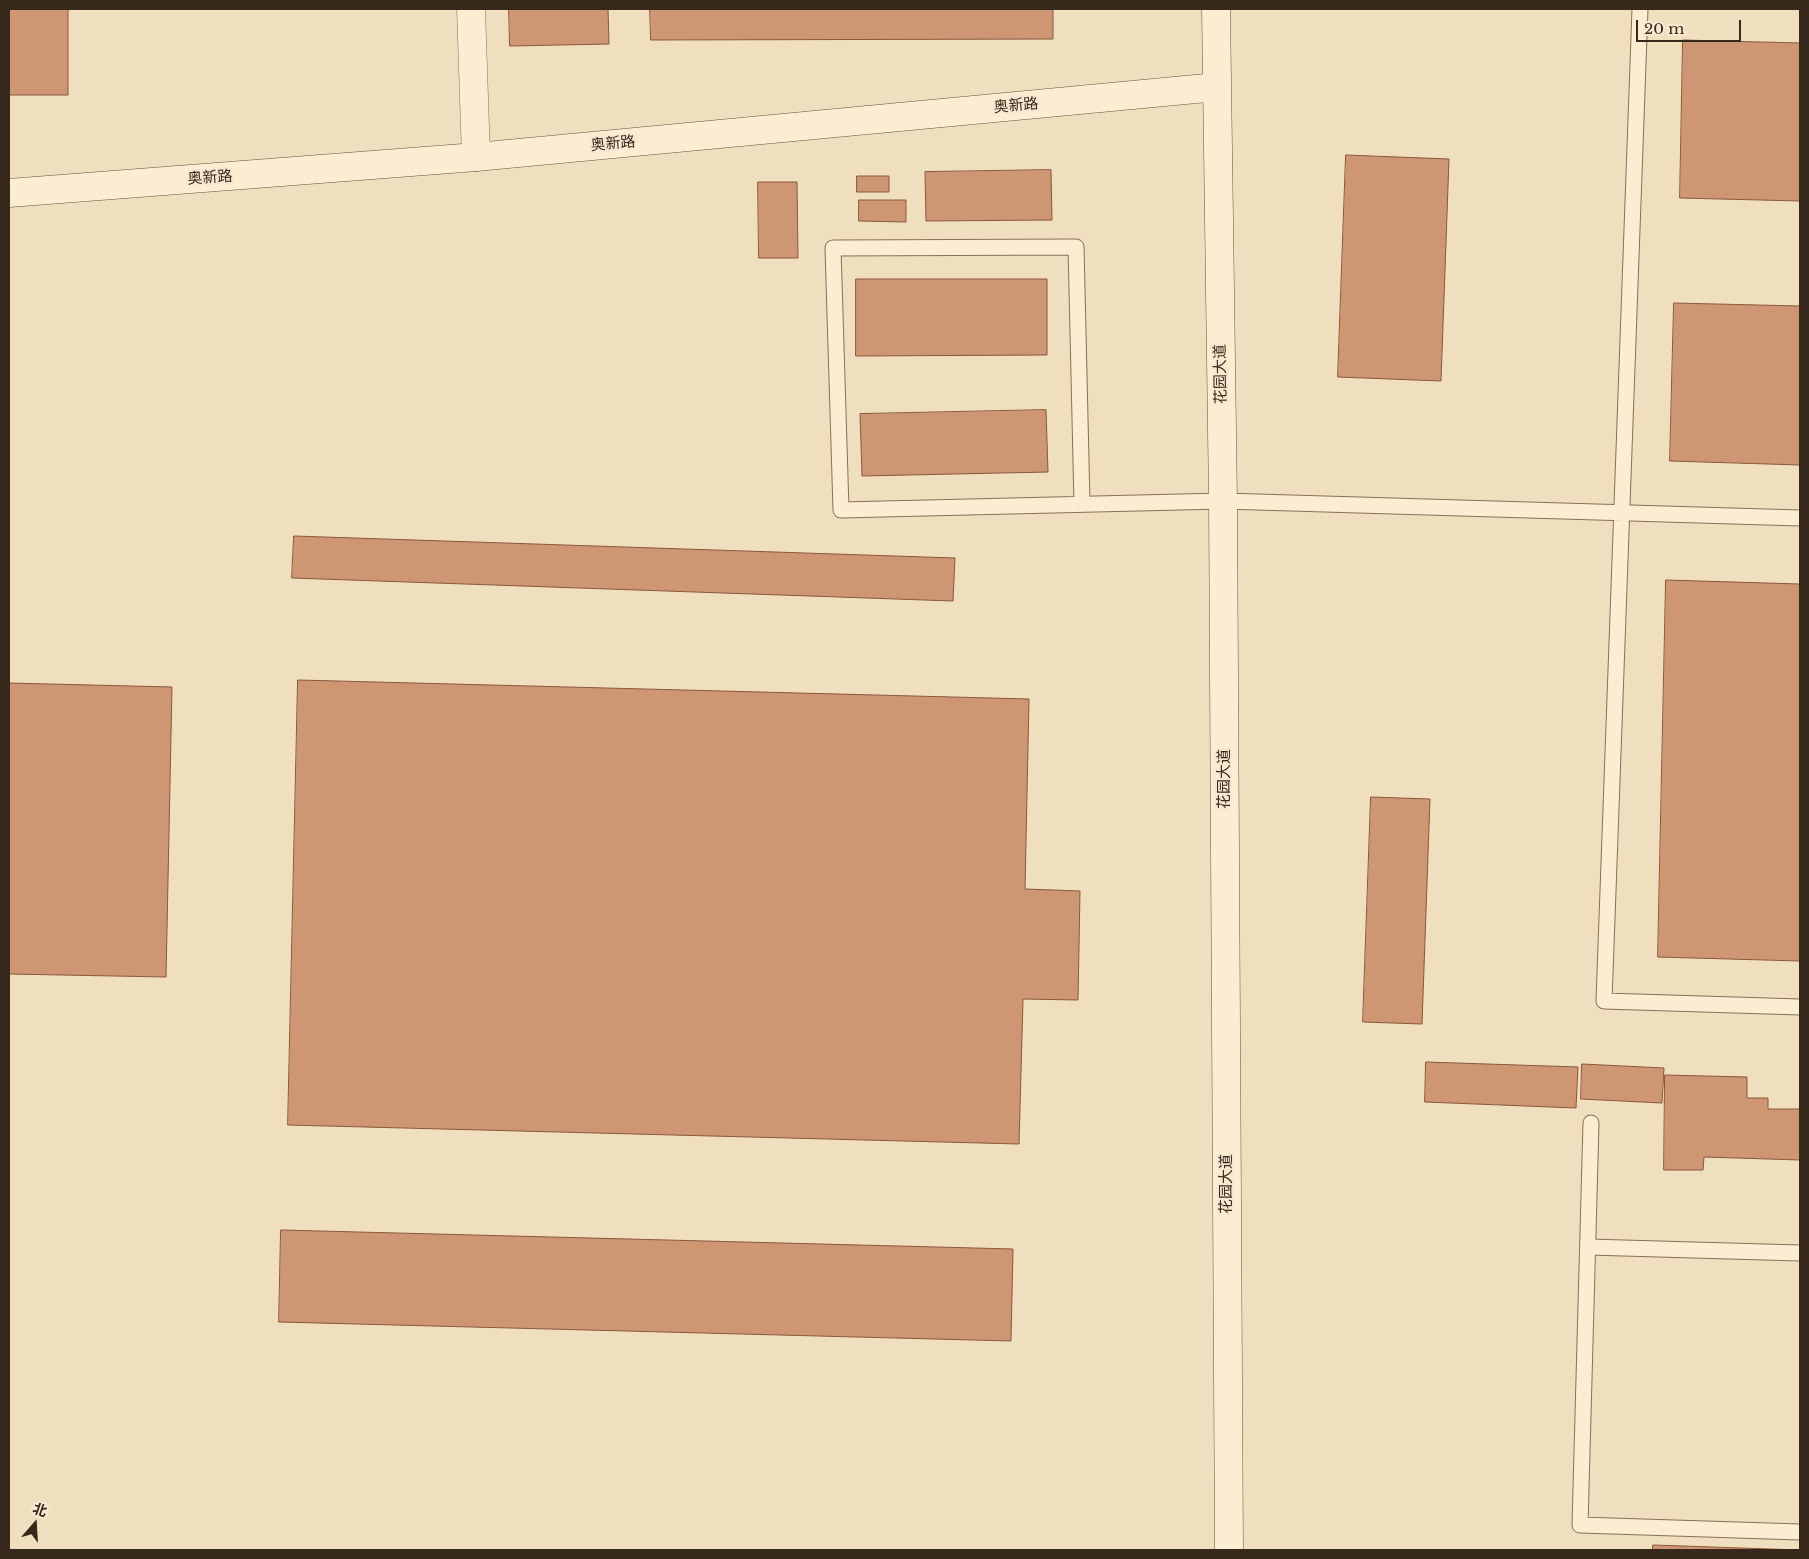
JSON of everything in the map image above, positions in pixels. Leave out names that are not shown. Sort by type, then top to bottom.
[{"type":"street","points":[[471,9],[476,157]]},
{"type":"street","name":"花园大道","points":[[1216,9],[1224,501],[1229,1550]]},
{"type":"street","name":"奥新路","points":[[9,194],[476,157],[1217,86]]},
{"type":"lane","points":[[1640,9],[1604,1001],[1800,1007]]},
{"type":"lane","points":[[1082,504],[1076,247],[833,248],[841,510],[1224,501],[1800,518]]},
{"type":"lane","points":[[1591,1123],[1580,1525],[1800,1532]]},
{"type":"lane","points":[[1588,1247],[1800,1254]]},
{"type":"building","points":[[9,9],[68,9],[68,95],[9,95]]},
{"type":"building","points":[[509,9],[608,9],[609,44],[510,46]]},
{"type":"building","points":[[650,9],[1053,9],[1053,39],[651,40]]},
{"type":"building","points":[[1683,40],[1800,43],[1800,201],[1680,198]]},
{"type":"building","points":[[1346,155],[1449,159],[1441,381],[1338,377]]},
{"type":"building","points":[[1051,170],[1052,220],[926,221],[925,172]]},
{"type":"building","points":[[857,176],[889,176],[889,192],[857,192]]},
{"type":"building","points":[[758,182],[797,182],[798,258],[759,258]]},
{"type":"building","points":[[859,200],[906,200],[906,222],[859,221]]},
{"type":"building","points":[[856,279],[1047,279],[1047,355],[856,356]]},
{"type":"building","points":[[1674,303],[1800,306],[1800,465],[1670,461]]},
{"type":"building","points":[[1046,410],[1048,472],[862,476],[860,414]]},
{"type":"building","points":[[294,536],[955,558],[953,601],[292,578]]},
{"type":"building","points":[[1666,580],[1800,584],[1800,961],[1658,957]]},
{"type":"building","points":[[298,680],[1029,699],[1025,889],[1080,891],[1078,1000],[1023,999],[1019,1144],[288,1125]]},
{"type":"building","points":[[9,683],[172,687],[166,977],[9,974]]},
{"type":"building","points":[[1371,797],[1430,799],[1422,1024],[1363,1022]]},
{"type":"building","points":[[1426,1062],[1578,1067],[1576,1108],[1425,1102]]},
{"type":"building","points":[[1582,1064],[1664,1068],[1662,1103],[1581,1099]]},
{"type":"building","points":[[1665,1075],[1747,1077],[1747,1098],[1768,1098],[1768,1109],[1800,1109],[1800,1160],[1704,1157],[1703,1170],[1664,1170]]},
{"type":"building","points":[[281,1230],[1013,1249],[1011,1341],[279,1322]]},
{"type":"building","points":[[1653,1545],[1800,1550],[1653,1550]]}]
